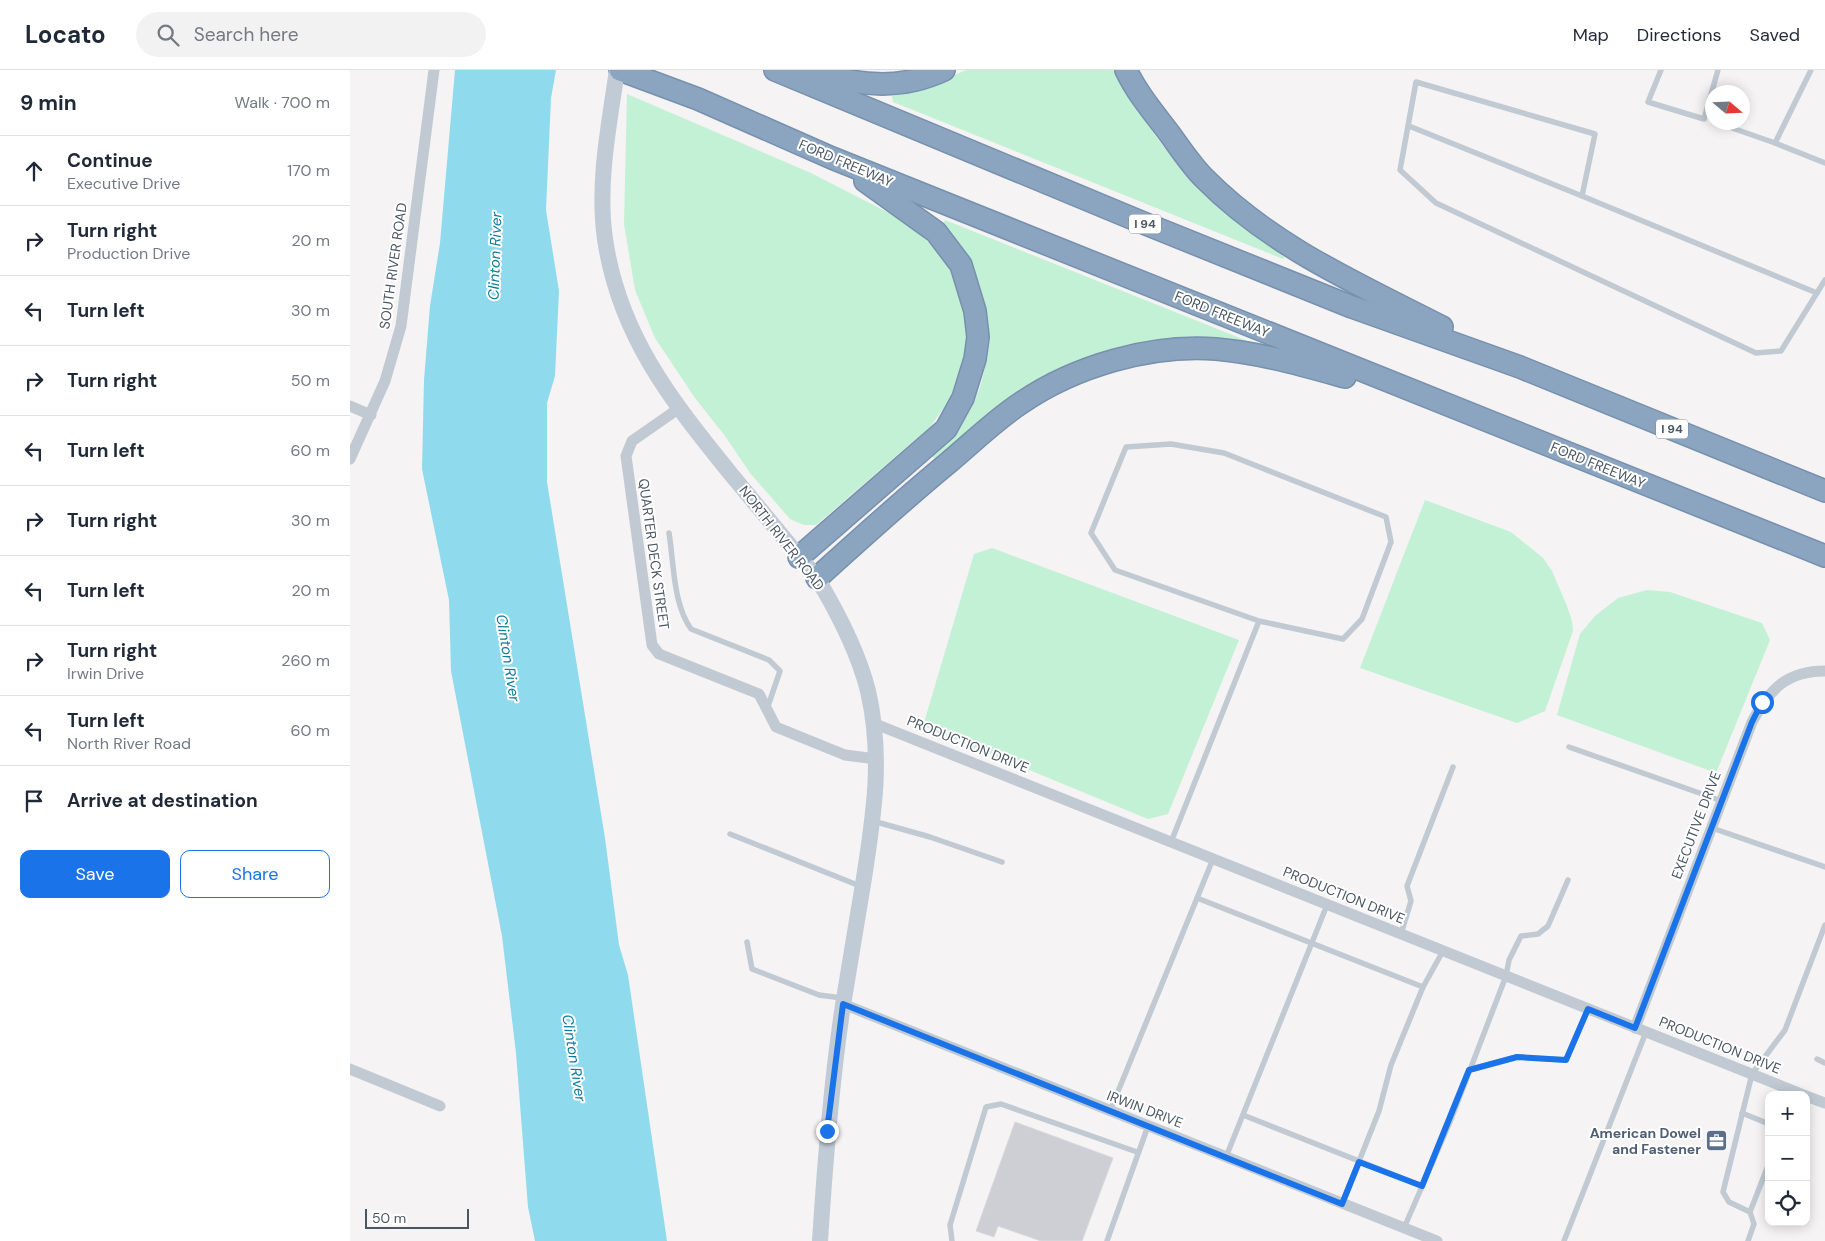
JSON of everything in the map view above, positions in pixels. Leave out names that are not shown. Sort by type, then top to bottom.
[{"type":"highway","name":"FORD FREEWAY","points":[[619,70],[698,99],[832,158],[1825,556]]},
{"type":"highway","name":"I 94","points":[[776,70],[1352,307],[1520,367],[1825,491]]},
{"type":"highway","points":[[798,70],[858,83],[892,85],[925,79],[944,70]]},
{"type":"highway","points":[[1126,70],[1136,89],[1202,176],[1227,200],[1268,233],[1312,261],[1520,367]]},
{"type":"highway","points":[[799,556],[946,429],[956,414],[970,379],[978,337],[971,290],[954,253],[936,232],[920,219],[832,158]]},
{"type":"highway","points":[[817,578],[888,512],[1021,402],[1052,385],[1107,364],[1171,350],[1215,349],[1277,357],[1456,408]]},
{"type":"street","name":"SOUTH RIVER ROAD","points":[[350,459],[385,381],[401,326],[434,70]]},
{"type":"street","name":"NORTH RIVER ROAD","points":[[619,70],[604,156],[602,193],[606,247],[612,275],[627,320],[648,363],[678,409],[817,578],[850,642],[868,691],[874,723],[876,759],[873,821],[844,1001],[827,1131],[820,1241]]},
{"type":"street","points":[[350,406],[371,415]]},
{"type":"street","name":"QUARTER DECK STREET","points":[[678,409],[632,441],[626,456],[652,646],[659,654],[759,694],[776,727],[845,755],[876,759]]},
{"type":"street","name":"EXECUTIVE DRIVE","points":[[1640,1030],[1722,801],[1752,722],[1762,702],[1773,690],[1794,676],[1810,671],[1825,671]]},
{"type":"street","name":"PRODUCTION DRIVE","points":[[874,723],[1794,1091]]},
{"type":"street","name":"IRWIN DRIVE","points":[[844,1001],[1110,1111],[1437,1241]]},
{"type":"street","points":[[350,1069],[440,1106]]},
{"type":"street","name":"PRODUCTION DRIVE","points":[[1810,1097],[1825,1103]]},
{"type":"lane","points":[[1661,70],[1648,102],[1704,119],[1718,70]]},
{"type":"lane","points":[[1775,143],[1811,70]]},
{"type":"lane","points":[[1582,196],[1595,134],[1416,82],[1400,170],[1436,203],[1756,353],[1781,351],[1825,280]]},
{"type":"lane","points":[[1409,126],[1817,293]]},
{"type":"lane","points":[[1737,130],[1825,163]]},
{"type":"lane","points":[[1170,444],[1224,453],[1386,517],[1391,542],[1362,619],[1344,640],[1260,621],[1115,570],[1091,533],[1126,448],[1170,444]]},
{"type":"lane","points":[[669,533],[679,603],[683,618],[691,629],[702,635],[769,660],[780,671],[767,709]]},
{"type":"lane","points":[[1171,842],[1260,621]]},
{"type":"lane","points":[[1569,746],[1722,801]]},
{"type":"lane","points":[[1401,934],[1410,901],[1407,886],[1453,767]]},
{"type":"lane","points":[[873,821],[930,837],[1002,862]]},
{"type":"lane","points":[[1712,828],[1825,867]]},
{"type":"lane","points":[[730,834],[862,886]]},
{"type":"lane","points":[[1110,1111],[1213,859]]},
{"type":"lane","points":[[1404,1228],[1506,976],[1509,960],[1521,936],[1538,934],[1548,926],[1568,880]]},
{"type":"lane","points":[[1197,898],[1423,987]]},
{"type":"lane","points":[[1226,1157],[1327,905]]},
{"type":"lane","points":[[1750,1212],[1729,1202],[1723,1192],[1752,1074],[1786,1030],[1825,924]]},
{"type":"lane","points":[[747,942],[752,969],[819,995],[844,1001]]},
{"type":"lane","points":[[1342,1204],[1379,1111],[1392,1065],[1423,987],[1443,951]]},
{"type":"lane","points":[[1469,1070],[1517,1057],[1566,1060],[1588,1009]]},
{"type":"lane","points":[[1564,1241],[1640,1030]]},
{"type":"lane","points":[[1817,1059],[1825,1063]]},
{"type":"lane","points":[[952,1241],[950,1225],[986,1107],[1002,1104],[1137,1152]]},
{"type":"lane","points":[[1742,1113],[1765,1122]]},
{"type":"lane","points":[[1243,1115],[1422,1186]]},
{"type":"lane","points":[[1107,1241],[1137,1152],[1148,1126]]},
{"type":"lane","points":[[1748,1241],[1754,1224],[1750,1212],[1765,1173]]},
{"type":"green space","points":[[966,70],[1115,70],[1148,125],[1187,175],[1233,219],[1285,257],[1283,259],[893,102],[892,96],[928,87]]},
{"type":"green space","points":[[627,94],[811,173],[891,214],[910,225],[938,251],[954,277],[968,327],[967,352],[958,382],[948,402],[930,427],[816,525],[804,525],[790,519],[750,473],[725,436],[695,398],[655,338],[635,290],[624,224]]},
{"type":"green space","points":[[945,220],[1255,344],[1136,348],[937,462],[932,456],[959,428],[973,404],[982,378],[987,351],[982,297],[972,271],[959,247],[942,226]]},
{"type":"green space","points":[[1425,500],[1511,532],[1543,558],[1552,571],[1567,606],[1573,631],[1545,711],[1517,723],[1360,668]]},
{"type":"green space","points":[[992,548],[1239,640],[1168,814],[1148,819],[923,726],[974,554]]},
{"type":"green space","points":[[1647,590],[1670,592],[1762,623],[1770,640],[1716,773],[1557,715],[1580,634],[1595,616],[1618,598]]},
{"type":"water","name":"Clinton River","points":[[455,70],[556,70],[551,98],[546,210],[559,291],[555,376],[547,403],[547,482],[605,838],[619,945],[628,975],[667,1241],[535,1241],[528,1207],[516,1053],[502,936],[451,671],[449,600],[422,469],[424,380],[430,306],[440,243]]},
{"type":"building","points":[[1015,1122],[1113,1158],[1082,1241],[1041,1241],[998,1226],[994,1237],[976,1231]]},
{"type":"place","name":"American Dowel and Fastener","points":[[1717,1141]]},
{"type":"route","points":[[827,1131],[843,1004],[1342,1204],[1359,1162],[1422,1186],[1450,1122],[1469,1070],[1517,1057],[1566,1060],[1588,1009],[1635,1028],[1752,722],[1762,702]]}]
